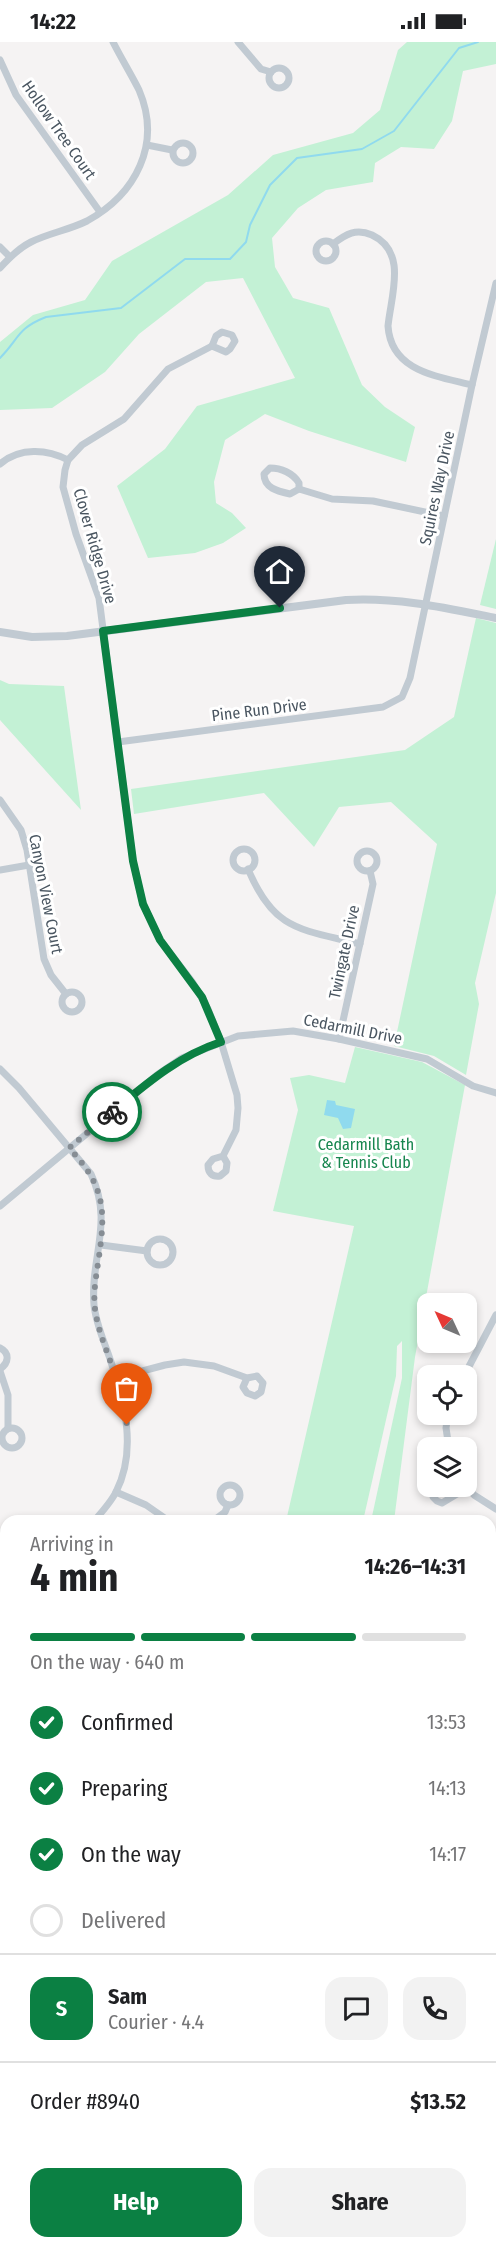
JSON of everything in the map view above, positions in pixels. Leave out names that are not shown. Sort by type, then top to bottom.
[{"type":"street","points":[[0,268],[10,257],[31,242],[71,228],[114,203],[125,192],[138,170],[147,145],[144,107],[139,91],[113,42]]},
{"type":"street","points":[[238,42],[261,69],[271,72]]},
{"type":"street","name":"Hollow Tree Court","points":[[0,60],[16,95],[100,212]]},
{"type":"street","points":[[147,145],[172,150]]},
{"type":"street","points":[[333,244],[345,234],[354,231],[371,235],[386,245],[392,252],[396,270],[388,326],[388,334],[395,351],[406,363],[425,373],[472,385]]},
{"type":"street","points":[[0,247],[10,257]]},
{"type":"street","name":"Squires Way Drive","points":[[402,697],[411,678],[472,385],[496,283]]},
{"type":"street","points":[[0,464],[14,456],[41,451],[68,460],[82,445],[124,419],[168,369],[212,346]]},
{"type":"street","name":"Clover Ridge Drive","points":[[68,460],[63,487],[76,534],[97,591],[133,861],[143,904],[160,940],[202,997],[221,1042],[237,1095],[236,1130],[223,1155]]},
{"type":"street","points":[[299,489],[297,479],[289,473],[273,468],[266,470],[264,474],[264,482],[271,488],[290,494],[299,489],[332,499],[373,501],[444,516]]},
{"type":"street","points":[[0,632],[32,637],[67,636],[346,600],[390,599],[496,618]]},
{"type":"street","name":"Pine Run Drive","points":[[118,742],[383,707],[402,697]]},
{"type":"street","name":"Canyon View Court","points":[[0,800],[21,830],[27,850],[44,959],[51,975],[66,994]]},
{"type":"street","points":[[0,870],[29,865]]},
{"type":"street","points":[[248,869],[262,898],[282,920],[311,932],[360,944]]},
{"type":"street","name":"Twingate Drive","points":[[339,1038],[373,884],[370,871]]},
{"type":"street","name":"Cedarmill Drive","points":[[0,1206],[157,1074],[182,1058],[238,1036],[277,1031],[311,1033],[339,1038],[427,1059],[473,1086],[496,1093]]},
{"type":"street","points":[[0,1069],[92,1174],[99,1190],[102,1207],[101,1245],[95,1285],[95,1308],[100,1332],[116,1378],[127,1425],[127,1437],[125,1466],[116,1492],[99,1515]]},
{"type":"street","points":[[101,1245],[147,1251]]},
{"type":"street","points":[[470,1365],[496,1315]]},
{"type":"street","points":[[0,1348],[7,1357],[6,1363],[0,1370],[8,1395],[8,1428],[3,1433],[1,1442],[10,1448],[16,1447],[21,1442],[21,1435],[18,1430],[8,1428]]},
{"type":"street","points":[[116,1378],[184,1362],[214,1366],[247,1378]]},
{"type":"street","points":[[116,1492],[146,1505],[160,1515]]},
{"type":"street","points":[[477,1495],[496,1509]]},
{"type":"street","points":[[433,1497],[442,1503],[451,1497]]},
{"type":"street","points":[[221,1515],[228,1505]]},
{"type":"green space","points":[[407,42],[496,42],[496,64],[463,71],[452,121],[434,149],[401,147],[375,163],[373,182],[326,190],[298,208],[272,238],[275,267],[293,298],[329,308],[362,385],[385,407],[415,427],[406,462],[309,431],[265,414],[225,440],[214,482],[216,503],[232,513],[246,528],[223,543],[195,553],[148,558],[117,486],[165,449],[197,406],[295,378],[243,278],[206,282],[139,334],[105,372],[52,408],[0,410],[0,342],[33,315],[85,300],[112,261],[228,195],[273,155],[353,133],[380,110],[398,50]]},
{"type":"green space","points":[[496,539],[496,609],[480,605]]},
{"type":"green space","points":[[476,618],[496,623],[496,893],[475,983],[479,1004],[466,1075],[434,1056],[394,1046],[437,844],[391,802],[339,807],[314,847],[264,793],[134,814],[131,789],[405,750],[454,717]]},
{"type":"green space","points":[[0,680],[9,684],[64,686],[81,810],[0,720]]},
{"type":"green space","name":"Cedarmill Bath & Tennis Club","points":[[355,1047],[422,1062],[465,1085],[427,1293],[417,1293],[417,1346],[395,1515],[372,1515],[402,1378],[402,1341],[397,1346],[396,1376],[364,1515],[287,1515],[354,1226],[273,1211],[298,1110],[290,1078],[309,1075],[345,1083]]},
{"type":"water","points":[[327,1100],[335,1101],[336,1105],[355,1109],[351,1128],[343,1129],[338,1118],[324,1115]]},
{"type":"waterway","points":[[0,358],[19,334],[36,321],[46,317],[121,308],[185,259],[230,259],[246,242],[250,225],[270,185],[297,158],[362,149],[394,131],[459,48],[478,42]]},
{"type":"way so far","points":[[112,1112],[69,1148],[92,1174],[99,1190],[102,1207],[101,1245],[94,1294],[95,1308],[127,1425]]},
{"type":"route","points":[[112,1112],[157,1074],[182,1058],[221,1042],[202,997],[160,940],[143,904],[131,849],[103,631],[280,608]]}]
